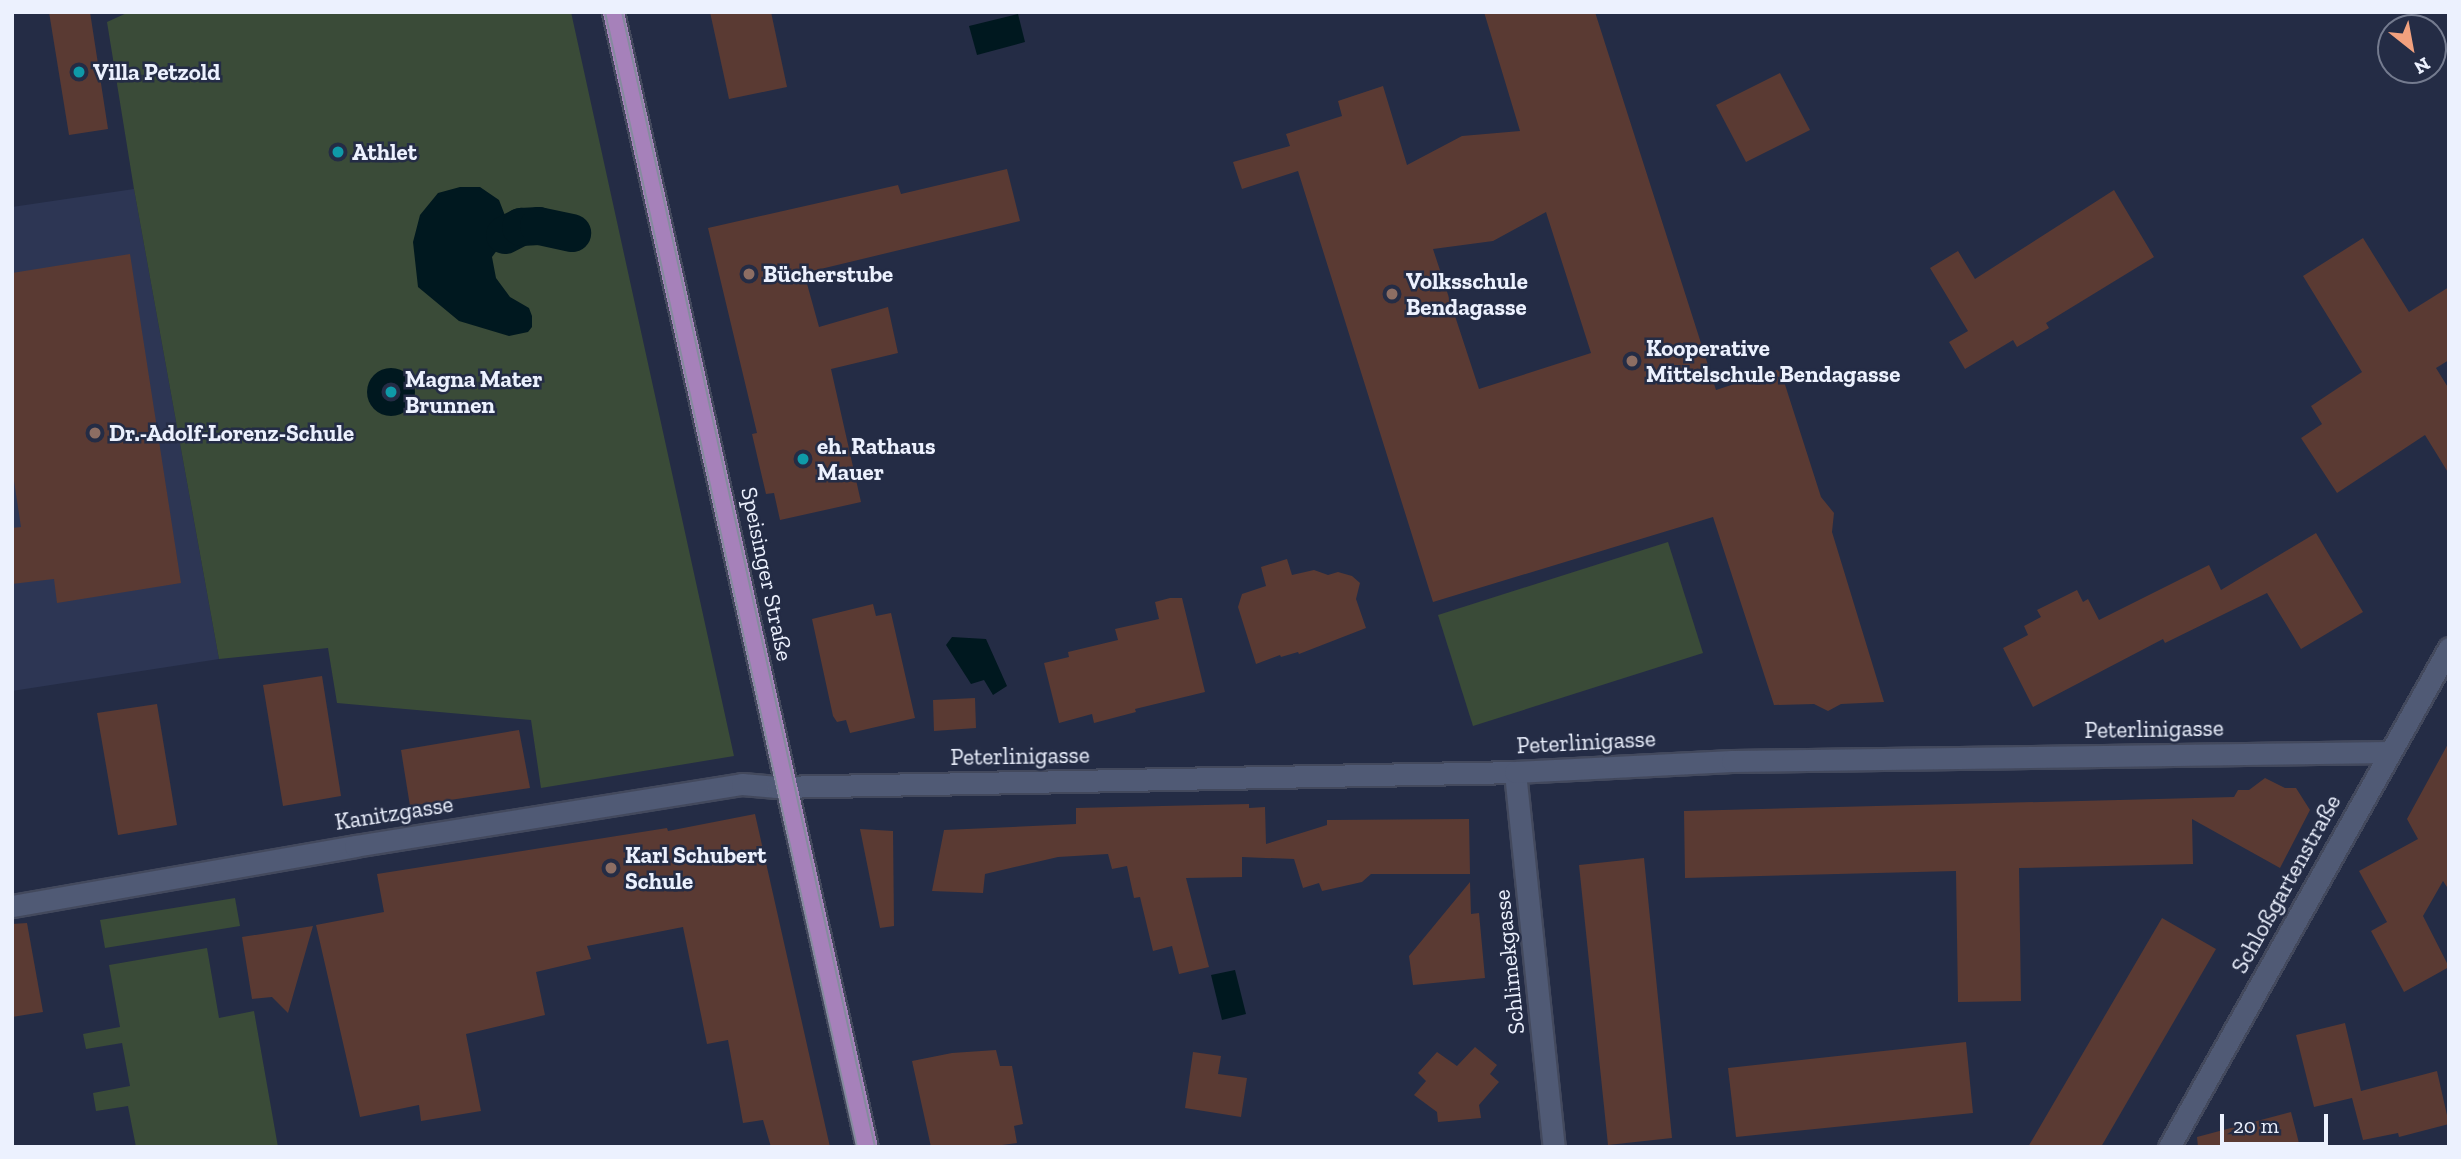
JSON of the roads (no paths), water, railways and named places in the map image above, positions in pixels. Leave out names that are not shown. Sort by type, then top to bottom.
[{"type":"main road","name":"Speisinger Straße","points":[[613,12],[737,554],[867,1147]]},
{"type":"street","name":"Schloßgartenstraße","points":[[2169,1147],[2449,648]]},
{"type":"street","name":"Peterlinigasse","points":[[786,787],[1516,772],[1732,761],[2389,752]]},
{"type":"street","name":"Schlimekgasse","points":[[1516,772],[1554,1147]]},
{"type":"street","name":"Kanitzgasse","points":[[12,906],[355,846],[742,784],[786,787]]},
{"type":"waterway","points":[[505,235],[521,227],[539,226],[572,233]]},
{"type":"tram line","points":[[605,12],[857,1147]]},
{"type":"tram line","points":[[622,12],[875,1147]]},
{"type":"place","name":"Villa Petzold","points":[[79,72]]},
{"type":"place","name":"Athlet","points":[[338,152]]},
{"type":"place","name":"Bücherstube","points":[[749,274]]},
{"type":"place","name":"Volksschule Bendagasse","points":[[1392,294]]},
{"type":"place","name":"Kooperative Mittelschule Bendagasse","points":[[1632,361]]},
{"type":"place","name":"Magna Mater Brunnen","points":[[391,392]]},
{"type":"place","name":"Dr.-Adolf-Lorenz-Schule","points":[[95,433]]},
{"type":"place","name":"eh. Rathaus Mauer","points":[[803,459]]},
{"type":"place","name":"Karl Schubert Schule","points":[[611,868]]}]
